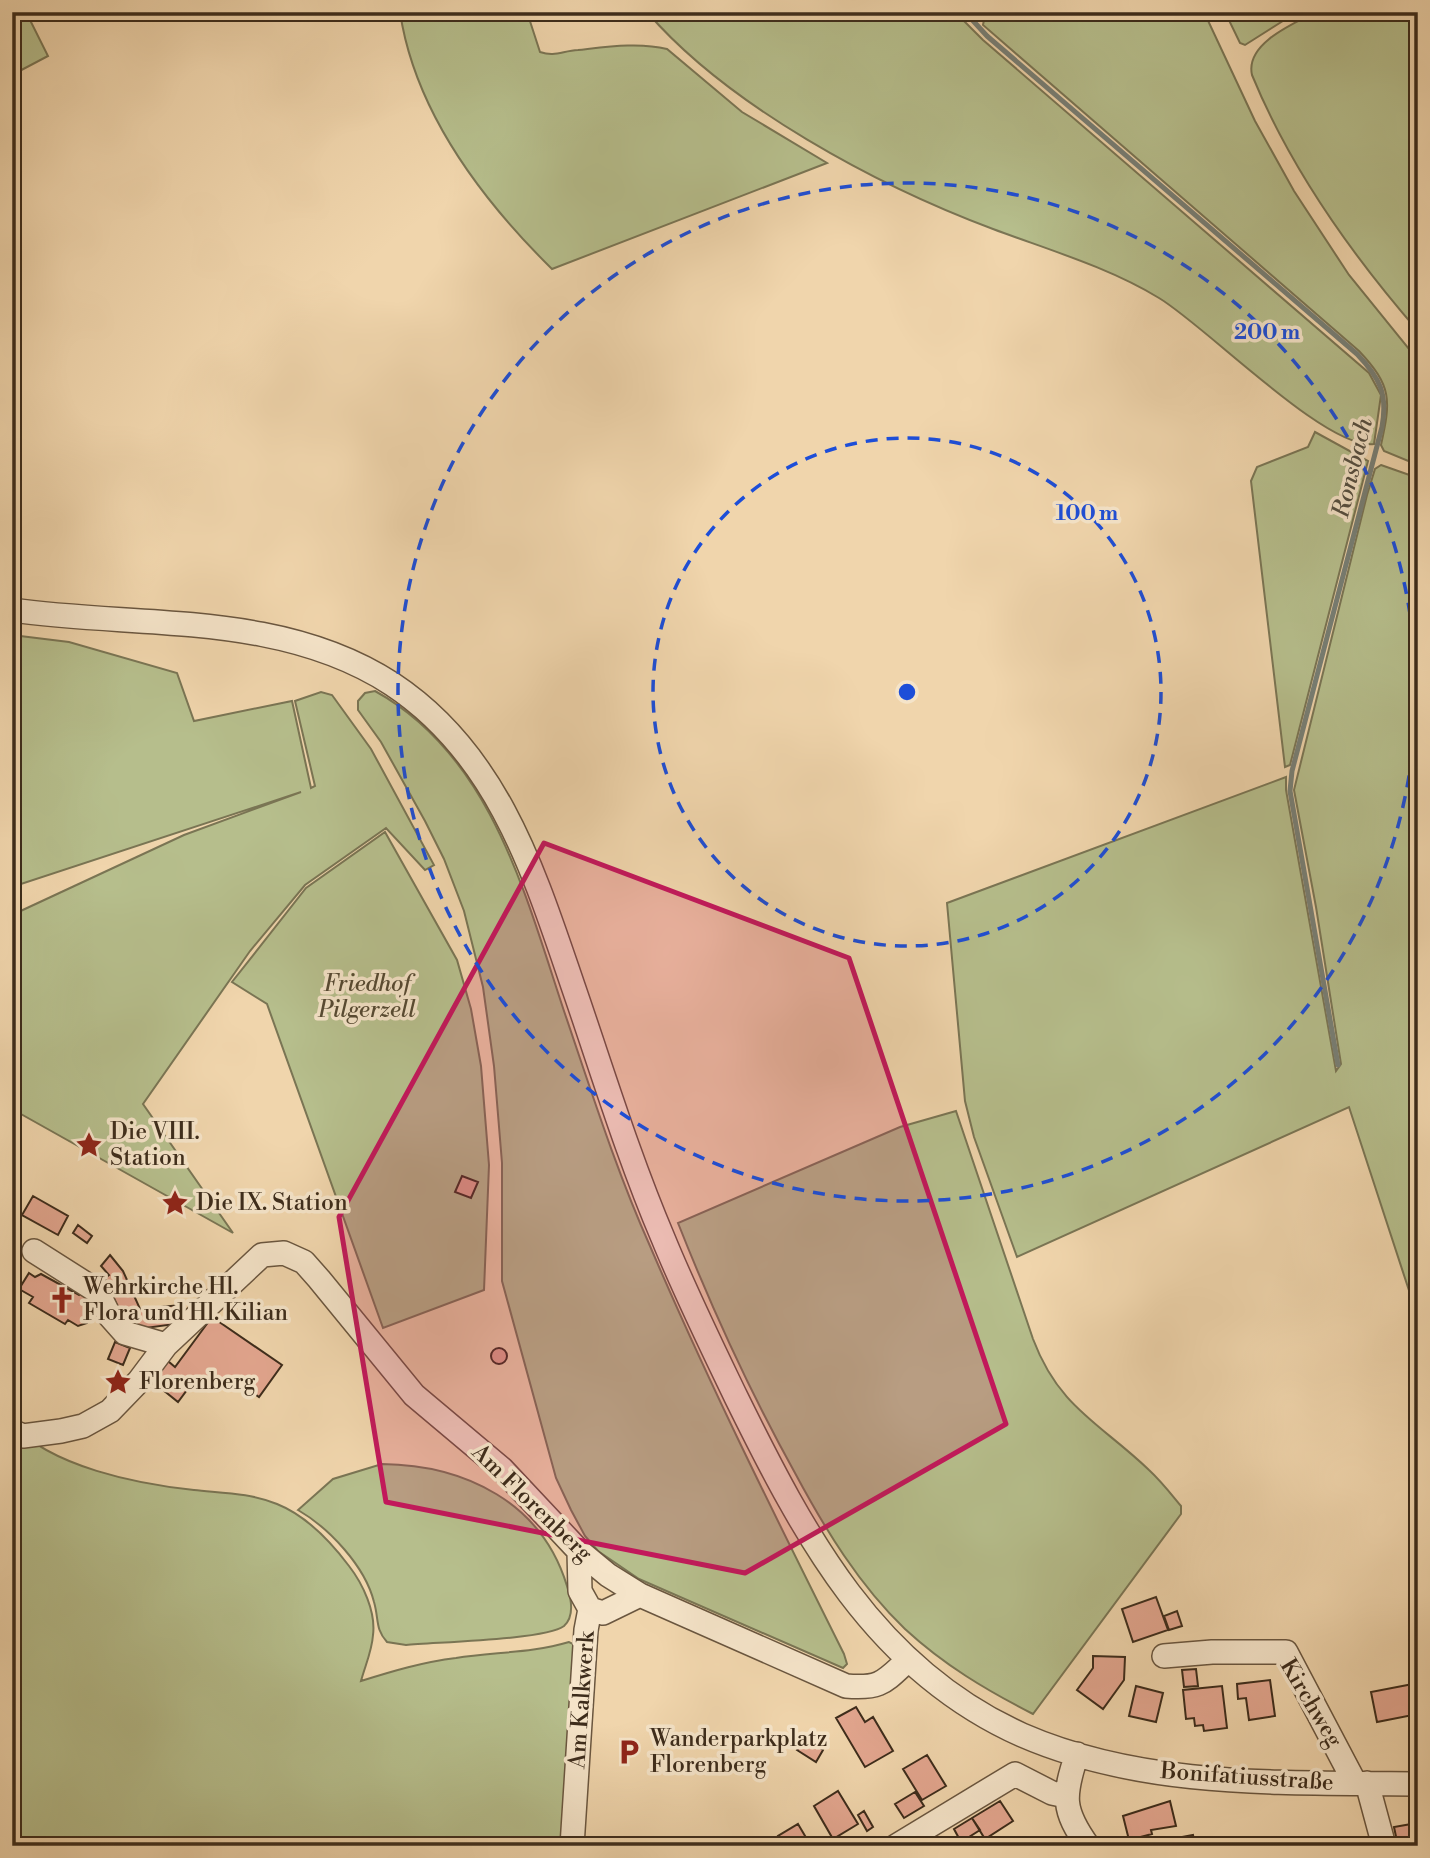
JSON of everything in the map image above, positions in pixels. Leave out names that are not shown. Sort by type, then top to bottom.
[{"type":"street","name":"Bonifatiusstraße","points":[[12,610],[215,628],[293,641],[357,664],[396,687],[435,719],[464,748],[495,791],[523,846],[645,1195],[681,1281],[736,1396],[790,1505],[827,1566],[867,1618],[908,1660],[936,1682],[998,1722],[1020,1734],[1077,1754],[1179,1776],[1418,1784]]},
{"type":"street","points":[[34,1251],[97,1291],[109,1315],[125,1333],[166,1345]]},
{"type":"street","name":"Am Florenberg","points":[[12,1431],[23,1436],[61,1431],[83,1426],[101,1416],[139,1381],[166,1345],[262,1255],[284,1253],[304,1262],[375,1344],[414,1395],[502,1469],[579,1551],[608,1575],[640,1595],[846,1686],[870,1688],[883,1684],[908,1660]]},
{"type":"street","points":[[579,1551],[580,1591],[590,1609]]},
{"type":"street","name":"Am Kalkwerk","points":[[572,1846],[590,1609],[603,1613],[640,1595]]},
{"type":"street","name":"Kirchweg","points":[[1164,1657],[1212,1652],[1286,1652],[1361,1783]]},
{"type":"street","points":[[1077,1754],[1066,1796],[1069,1818],[1088,1846]]},
{"type":"street","points":[[896,1846],[1015,1774],[1052,1793],[1066,1796]]},
{"type":"street","points":[[1361,1783],[1384,1846]]},
{"type":"highlighted area","points":[[544,843],[849,958],[1006,1424],[745,1573],[386,1502],[339,1217]]},
{"type":"green space","points":[[12,12],[26,12],[48,56],[12,75]]},
{"type":"green space","points":[[400,12],[527,12],[540,52],[545,53],[622,46],[667,49],[742,112],[827,163],[552,269],[501,214],[455,153],[420,85]]},
{"type":"green space","points":[[647,12],[955,12],[983,40],[1369,373],[1381,395],[1374,444],[1353,441],[1297,408],[1180,313],[1140,287],[1078,260],[948,211],[807,140],[719,80],[680,47]]},
{"type":"green space","points":[[1015,12],[1204,12],[1255,121],[1294,191],[1349,275],[1418,360],[1418,465],[1384,451],[1381,445],[1386,416],[1386,394],[1378,374],[1359,351],[983,25],[984,20]]},
{"type":"green space","points":[[1225,12],[1297,12],[1245,45],[1240,43]]},
{"type":"green space","points":[[1316,12],[1418,12],[1418,331],[1369,272],[1324,210],[1285,144],[1252,75],[1256,54],[1272,36]]},
{"type":"green space","points":[[1315,432],[1368,461],[1290,765],[1285,767],[1251,481],[1257,467],[1308,447]]},
{"type":"green space","points":[[1381,465],[1418,478],[1418,1318],[1349,1107],[1017,1257],[974,1137],[965,1101],[947,903],[1286,777],[1286,790],[1336,1071],[1341,1064],[1294,790],[1367,495],[1375,469]]},
{"type":"green space","points":[[12,635],[69,642],[177,673],[194,721],[292,701],[311,788],[315,786],[295,701],[321,692],[332,695],[371,749],[434,865],[425,870],[386,828],[305,885],[250,951],[143,1104],[233,1233],[12,1109],[12,915],[184,835],[301,792],[21,884],[12,856]]},
{"type":"green space","points":[[375,691],[415,718],[448,752],[475,790],[498,831],[518,875],[626,1188],[720,1400],[844,1654],[847,1664],[843,1668],[639,1579],[598,1551],[585,1536],[571,1510],[556,1478],[502,1281],[502,1163],[494,1066],[483,987],[464,911],[444,859],[381,742],[358,710],[358,701],[365,693]]},
{"type":"green space","name":"Friedhof Pilgerzell","points":[[385,832],[457,960],[471,1009],[481,1066],[489,1165],[484,1290],[383,1328],[267,1004],[232,982],[306,888]]},
{"type":"green space","points":[[956,1111],[1043,1363],[1055,1382],[1082,1413],[1149,1470],[1181,1506],[1181,1514],[1033,1714],[982,1686],[935,1654],[888,1612],[858,1575],[818,1515],[778,1443],[718,1319],[678,1223],[900,1127]]},
{"type":"green space","points":[[12,1424],[49,1452],[97,1471],[147,1483],[257,1498],[277,1504],[298,1515],[342,1557],[359,1581],[367,1599],[373,1635],[361,1681],[444,1660],[569,1642],[575,1645],[562,1844],[12,1846]]},
{"type":"green space","points":[[382,1464],[413,1466],[471,1481],[497,1494],[520,1511],[539,1532],[555,1557],[567,1586],[571,1612],[564,1626],[553,1631],[489,1640],[406,1645],[387,1642],[379,1628],[376,1608],[363,1575],[344,1549],[322,1527],[298,1510],[333,1479]]},
{"type":"building","points":[[462,1176],[478,1182],[471,1198],[455,1192]]},
{"type":"building","points":[[33,1196],[68,1216],[58,1235],[22,1215]]},
{"type":"building","points":[[78,1225],[92,1236],[87,1243],[73,1233]]},
{"type":"building","points":[[110,1255],[123,1271],[140,1309],[180,1305],[183,1323],[138,1329],[134,1314],[122,1317],[105,1278],[109,1275],[101,1266]]},
{"type":"building","name":"Wehrkirche Hl. Flora und Hl. Kilian","points":[[29,1273],[35,1277],[41,1274],[79,1295],[83,1289],[95,1297],[87,1323],[78,1326],[68,1320],[65,1324],[29,1303],[33,1297],[19,1289]]},
{"type":"building","points":[[212,1317],[282,1365],[259,1397],[240,1384],[190,1386],[178,1402],[147,1377],[162,1356],[175,1367]]},
{"type":"building","points":[[115,1342],[130,1348],[123,1365],[108,1359]]},
{"type":"building","points":[[499,1348],[505,1350],[505,1362],[499,1364],[493,1362],[491,1356],[493,1350]]},
{"type":"building","points":[[1156,1597],[1168,1630],[1133,1642],[1122,1609]]},
{"type":"building","points":[[1177,1611],[1182,1626],[1169,1630],[1164,1616]]},
{"type":"building","points":[[1093,1656],[1125,1657],[1124,1680],[1103,1709],[1077,1690],[1093,1668]]},
{"type":"building","points":[[1196,1669],[1198,1686],[1184,1687],[1182,1670]]},
{"type":"building","points":[[1270,1680],[1275,1716],[1249,1720],[1246,1698],[1238,1699],[1237,1684]]},
{"type":"building","points":[[1418,1683],[1418,1714],[1377,1722],[1371,1692]]},
{"type":"building","points":[[1136,1686],[1163,1693],[1156,1722],[1129,1716]]},
{"type":"building","points":[[1222,1686],[1227,1728],[1204,1731],[1203,1725],[1195,1726],[1194,1718],[1186,1719],[1183,1690]]},
{"type":"building","points":[[856,1707],[865,1722],[873,1717],[893,1751],[865,1767],[836,1718]]},
{"type":"building","points":[[805,1738],[823,1750],[816,1762],[797,1750]]},
{"type":"building","points":[[927,1755],[946,1786],[922,1800],[903,1769]]},
{"type":"building","points":[[838,1791],[858,1824],[833,1839],[814,1806]]},
{"type":"building","points":[[915,1792],[924,1806],[904,1818],[895,1804]]},
{"type":"building","points":[[1000,1801],[1013,1821],[985,1839],[972,1818]]},
{"type":"building","points":[[1170,1801],[1176,1826],[1151,1830],[1152,1834],[1129,1840],[1123,1816]]},
{"type":"building","points":[[864,1811],[873,1827],[867,1831],[858,1815]]},
{"type":"building","points":[[972,1818],[980,1830],[961,1842],[954,1829]]},
{"type":"building","points":[[1417,1823],[1418,1846],[1398,1846],[1394,1827]]},
{"type":"building","points":[[798,1824],[811,1846],[783,1846],[778,1836]]},
{"type":"building","points":[[1193,1835],[1195,1846],[1167,1846],[1166,1840]]},
{"type":"waterway","name":"Ronsbach","points":[[965,12],[987,36],[1357,354],[1377,379],[1380,387],[1384,405],[1382,427],[1292,771],[1290,791],[1338,1065]]},
{"type":"place","name":"Die VIII. Station","points":[[89,1145]]},
{"type":"place","name":"Die IX. Station","points":[[175,1203]]},
{"type":"place","name":"Wehrkirche Hl. Flora und Hl. Kilian","points":[[62,1300]]},
{"type":"place","name":"Florenberg","points":[[118,1382]]},
{"type":"place","name":"Wanderparkplatz Florenberg","points":[[629,1752]]}]
